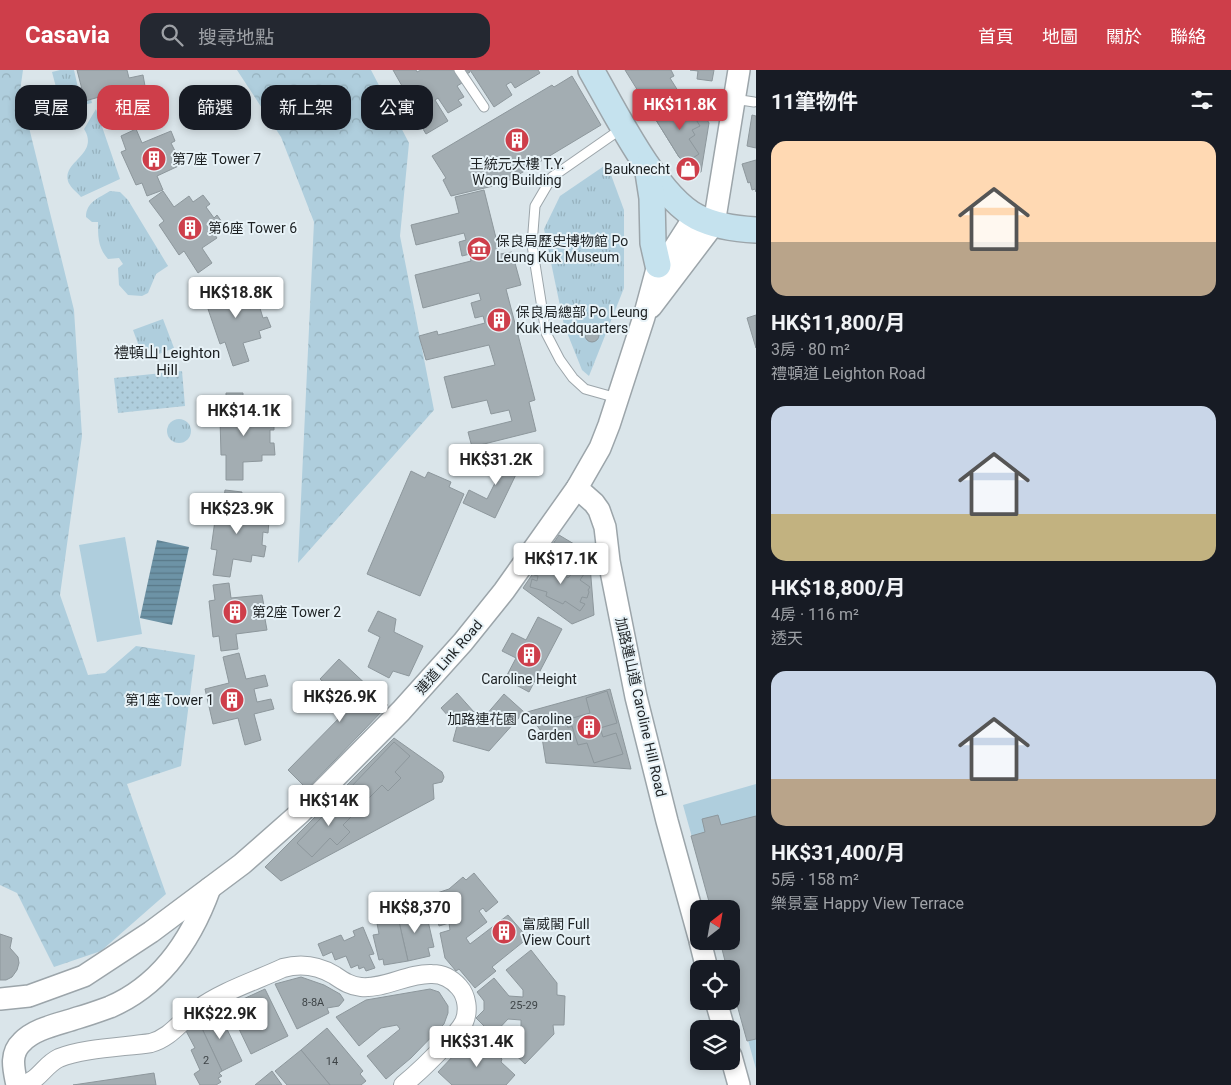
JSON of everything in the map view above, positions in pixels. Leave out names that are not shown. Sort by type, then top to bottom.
[{"type":"main road","points":[[597,75],[624,128],[647,166],[678,204],[705,220],[756,230]]},
{"type":"main road","points":[[647,166],[652,198],[653,244],[658,265]]},
{"type":"street","points":[[644,317],[666,286],[705,220],[744,101],[739,70]]},
{"type":"street","points":[[578,488],[600,448],[610,425],[644,317],[658,265],[705,220]]},
{"type":"street","name":"連道 Link Road","points":[[0,999],[29,996],[84,976],[151,932],[242,864],[300,813],[401,711],[486,614],[578,488]]},
{"type":"street","name":"加路連山道 Caroline Hill Road","points":[[578,488],[599,510],[605,526],[609,561],[636,697],[690,904]]},
{"type":"street","points":[[17,1085],[13,1060],[15,1051],[22,1041],[36,1032],[111,1007],[155,977],[173,958],[189,936],[201,913],[210,888]]},
{"type":"street","points":[[22,1085],[30,1083],[38,1077],[56,1059],[70,1054],[162,1040],[196,1010],[212,1000],[282,968],[293,965],[304,965],[325,970],[343,982],[362,987],[372,987],[421,975],[433,974],[444,976],[454,981],[462,990],[466,1000],[467,1012],[464,1023],[422,1069],[403,1085]]},
{"type":"street","points":[[735,1070],[739,1085]]},
{"type":"lane","points":[[459,70],[484,107]]},
{"type":"lane","points":[[617,398],[585,389],[573,378],[560,360],[546,333],[532,244],[535,206],[552,177],[624,128]]},
{"type":"green space","points":[[0,70],[23,70],[21,85],[15,85],[15,130],[30,130],[74,310],[82,436],[60,595],[88,675],[105,673],[136,646],[195,655],[181,766],[127,784],[166,894],[101,951],[54,967],[17,893],[0,885]]},
{"type":"green space","points":[[74,70],[77,85],[55,85],[52,72]]},
{"type":"green space","points":[[237,70],[371,70],[379,85],[361,85],[361,130],[402,130],[409,143],[400,236],[434,410],[298,563],[314,222],[281,137],[276,130],[351,130],[351,85],[261,85],[261,107],[251,91],[251,85],[247,85]]},
{"type":"green space","points":[[91,99],[92,103],[87,104],[87,100]]},
{"type":"green space","points":[[96,109],[97,130],[103,130],[120,179],[81,197],[71,186],[68,177],[69,170],[84,153],[87,146],[88,138],[84,130],[87,130],[87,124]]},
{"type":"green space","points":[[607,164],[624,210],[624,288],[589,376],[582,370],[564,325],[544,229],[560,196]]},
{"type":"green space","points":[[110,191],[120,192],[128,200],[168,266],[156,274],[148,293],[142,296],[128,295],[119,285],[118,268],[123,264],[119,258],[108,259],[102,251],[99,242],[98,222],[92,222],[86,217],[91,204]]},
{"type":"green space","points":[[163,319],[174,348],[144,360],[133,330]]},
{"type":"green space","points":[[182,371],[185,406],[118,413],[114,378]]},
{"type":"green space","points":[[174,419],[184,419],[191,426],[191,436],[184,443],[174,443],[167,436],[167,426]]},
{"type":"green space","points":[[125,537],[142,634],[97,642],[79,545]]},
{"type":"green space","points":[[756,784],[756,1069],[740,1010],[740,960],[731,960],[731,950],[740,950],[740,900],[709,900],[683,805]]},
{"type":"shaded area","points":[[157,540],[189,547],[172,625],[140,618]]},
{"type":"building","points":[[77,70],[127,70],[129,78],[143,75],[145,85],[97,85],[97,98],[87,100],[87,85],[81,85]]},
{"type":"building","points":[[393,70],[416,70],[417,72],[421,70],[469,70],[470,72],[459,79],[462,83],[457,86],[464,97],[458,100],[462,105],[448,113],[438,98],[435,100],[448,121],[433,130],[433,85],[401,85]]},
{"type":"building","points":[[470,70],[538,70],[540,73],[515,88],[511,82],[506,85],[512,95],[494,107]]},
{"type":"building","points":[[625,70],[671,70],[674,76],[670,78],[685,102],[656,120]]},
{"type":"building","points":[[690,70],[714,70],[712,81],[697,79],[698,71]]},
{"type":"building","name":"王統元大樓 T.Y. Wong Building","points":[[572,76],[601,125],[498,187],[495,183],[492,184],[493,186],[451,196],[443,180],[446,178],[432,156],[552,85],[554,87]]},
{"type":"building","points":[[693,97],[709,123],[701,172],[694,173],[679,157],[656,120]]},
{"type":"building","points":[[685,102],[700,126],[692,130],[695,135],[689,139],[699,154],[685,163],[679,157],[656,120]]},
{"type":"building","points":[[752,115],[756,116],[756,148],[747,146]]},
{"type":"building","name":"第7座 Tower 7","points":[[136,130],[142,143],[171,131],[175,141],[171,143],[177,155],[181,153],[185,163],[157,176],[163,190],[147,196],[142,183],[136,185],[121,152],[126,150],[121,136]]},
{"type":"building","points":[[424,130],[433,130],[426,134]]},
{"type":"building","points":[[756,160],[756,192],[755,189],[752,190],[750,182],[748,183],[742,164]]},
{"type":"building","name":"保良局總部 Po Leung Kuk Headquarters","points":[[484,190],[500,254],[512,252],[521,285],[506,289],[535,400],[529,402],[536,431],[472,447],[468,432],[512,421],[509,410],[491,414],[487,400],[452,408],[444,377],[495,365],[489,345],[426,360],[419,336],[437,331],[438,335],[485,323],[483,316],[475,318],[471,303],[481,300],[479,293],[423,308],[415,275],[471,261],[470,254],[462,256],[459,242],[466,240],[464,233],[416,245],[411,225],[459,213],[455,197]]},
{"type":"building","name":"第6座 Tower 6","points":[[163,191],[174,207],[189,196],[193,202],[203,195],[210,204],[206,207],[214,218],[217,215],[224,225],[213,232],[217,238],[202,248],[212,263],[198,273],[184,251],[179,255],[159,225],[164,221],[149,201]]},
{"type":"building","points":[[222,278],[228,296],[246,290],[248,297],[260,293],[263,304],[259,305],[263,318],[267,317],[271,327],[259,331],[261,338],[243,343],[249,361],[233,366],[225,342],[220,344],[208,309],[214,307],[206,283]]},
{"type":"building","points":[[756,315],[756,348],[747,318]]},
{"type":"building","points":[[589,328],[595,328],[599,335],[595,342],[589,342],[585,338],[585,332]]},
{"type":"building","points":[[226,393],[243,393],[243,412],[262,412],[262,419],[274,419],[274,430],[270,430],[270,443],[274,443],[275,455],[262,455],[262,461],[243,462],[243,480],[226,480],[226,455],[221,455],[220,418],[226,418]]},
{"type":"building","points":[[499,451],[522,462],[495,518],[463,503],[469,490],[487,499],[501,471],[491,467]]},
{"type":"building","points":[[411,471],[425,478],[428,472],[451,482],[449,487],[464,494],[420,596],[367,574]]},
{"type":"building","points":[[225,490],[242,492],[239,510],[258,513],[257,519],[269,521],[268,533],[263,532],[262,545],[266,546],[264,557],[252,555],[251,562],[233,559],[230,577],[213,575],[217,550],[211,549],[216,513],[222,514]]},
{"type":"building","points":[[559,535],[589,553],[594,615],[572,624],[523,588]]},
{"type":"building","points":[[556,560],[565,564],[562,569],[564,570],[564,575],[568,578],[577,568],[584,574],[580,580],[590,587],[587,598],[582,597],[580,602],[585,604],[580,611],[565,601],[563,604],[546,596],[547,592],[530,587],[532,579],[537,581],[538,576],[534,575],[536,569],[540,569],[542,564],[553,567]]},
{"type":"building","name":"第2座 Tower 2","points":[[229,583],[231,598],[262,595],[264,606],[259,606],[261,619],[265,619],[267,630],[236,634],[238,649],[221,651],[219,636],[213,637],[209,601],[215,600],[213,585]]},
{"type":"building","points":[[378,611],[396,619],[394,632],[423,646],[409,676],[393,671],[389,678],[368,667],[380,637],[368,631]]},
{"type":"building","name":"Caroline Height","points":[[538,617],[562,629],[529,692],[505,679],[516,658],[502,651],[512,633],[526,640]]},
{"type":"building","name":"第1座 Tower 1","points":[[239,653],[246,679],[265,675],[268,686],[254,689],[257,702],[271,699],[274,709],[254,714],[261,740],[245,745],[238,718],[213,724],[205,689],[229,683],[223,657]]},
{"type":"building","points":[[339,659],[388,705],[307,789],[288,770],[350,707],[320,679]]},
{"type":"building","points":[[610,689],[631,769],[546,763],[541,731],[527,712]]},
{"type":"building","name":"加路連花園 Caroline Garden","points":[[607,691],[617,723],[600,728],[603,737],[616,733],[623,754],[594,763],[587,743],[578,745],[572,726],[568,728],[566,720],[590,713],[586,698]]},
{"type":"building","points":[[457,693],[474,712],[486,715],[504,694],[524,712],[489,751],[453,741],[457,726],[441,708]]},
{"type":"building","points":[[394,738],[442,772],[444,777],[442,782],[433,784],[434,799],[281,881],[265,867]]},
{"type":"building","points":[[394,742],[410,756],[395,772],[401,778],[388,791],[382,785],[363,804],[348,790]]},
{"type":"building","points":[[343,795],[358,810],[343,825],[350,832],[337,845],[330,838],[312,857],[297,843]]},
{"type":"building","points":[[718,815],[721,825],[756,816],[756,1039],[747,1041],[738,1010],[740,1010],[740,960],[725,960],[722,950],[740,950],[740,900],[709,900],[691,836],[705,832],[702,819]]},
{"type":"building","name":"富威閣 Full View Court","points":[[474,873],[498,902],[486,912],[483,908],[479,911],[487,922],[466,938],[470,944],[508,915],[528,938],[492,967],[496,971],[475,988],[459,969],[456,971],[445,958],[440,933],[450,930],[449,923],[439,926],[431,895],[449,889],[463,877],[466,880]]},
{"type":"building","points":[[421,908],[424,922],[428,921],[434,947],[428,948],[430,956],[408,961],[397,913]]},
{"type":"building","points":[[397,913],[408,961],[384,965],[383,959],[379,960],[373,935],[379,934],[376,918]]},
{"type":"building","points":[[363,927],[374,954],[369,955],[375,968],[366,971],[364,967],[359,969],[358,965],[351,968],[346,956],[335,960],[332,952],[323,956],[318,944],[341,935],[344,941],[355,936],[353,931]]},
{"type":"building","points":[[0,934],[12,938],[10,948],[18,957],[19,963],[12,977],[6,980],[0,980]]},
{"type":"building","points":[[531,950],[557,983],[557,995],[565,996],[564,1025],[553,1025],[554,1034],[525,1064],[504,1044],[521,1026],[521,1020],[508,1019],[493,1035],[476,1018],[484,1010],[484,1001],[477,992],[494,978],[509,996],[523,997],[523,990],[506,970]]},
{"type":"building","points":[[301,977],[324,985],[340,994],[344,1000],[339,1006],[327,1008],[329,1013],[297,1029],[275,984]]},
{"type":"building","points":[[265,989],[288,1036],[251,1054],[228,1006]]},
{"type":"building","points":[[430,989],[439,992],[448,1006],[448,1013],[444,1024],[411,1058],[386,1079],[367,1056],[400,1029],[397,1025],[381,1028],[359,1046],[336,1017],[366,1000]]},
{"type":"building","points":[[218,1010],[242,1061],[222,1071],[198,1020]]},
{"type":"building","points":[[198,1020],[222,1071],[219,1073],[222,1076],[218,1078],[221,1082],[216,1085],[200,1085],[194,1074],[200,1070],[191,1050],[195,1048],[185,1029]]},
{"type":"building","points":[[327,1028],[363,1071],[360,1074],[366,1081],[361,1085],[330,1085],[301,1050]]},
{"type":"building","points":[[477,1039],[502,1059],[501,1062],[515,1075],[506,1085],[452,1085],[438,1072],[455,1054],[459,1058]]},
{"type":"building","points":[[301,1050],[330,1085],[287,1085],[275,1071]]},
{"type":"building","points":[[272,1071],[282,1085],[255,1085]]},
{"type":"building","points":[[154,1073],[156,1085],[73,1085]]},
{"type":"place","name":"王統元大樓 T.Y. Wong Building","points":[[517,140]]},
{"type":"place","name":"第7座 Tower 7","points":[[154,159]]},
{"type":"place","name":"Bauknecht","points":[[688,169]]},
{"type":"place","name":"第6座 Tower 6","points":[[190,228]]},
{"type":"place","name":"保良局歷史博物館 Po Leung Kuk Museum","points":[[479,249]]},
{"type":"place","name":"保良局總部 Po Leung Kuk Headquarters","points":[[499,320]]},
{"type":"place","name":"第2座 Tower 2","points":[[235,612]]},
{"type":"place","name":"Caroline Height","points":[[529,655]]},
{"type":"place","name":"第1座 Tower 1","points":[[232,700]]},
{"type":"place","name":"加路連花園 Caroline Garden","points":[[589,727]]},
{"type":"place","name":"富威閣 Full View Court","points":[[504,932]]},
{"type":"district","name":"禮頓山 Leighton Hill","points":[[167,362]]}]
